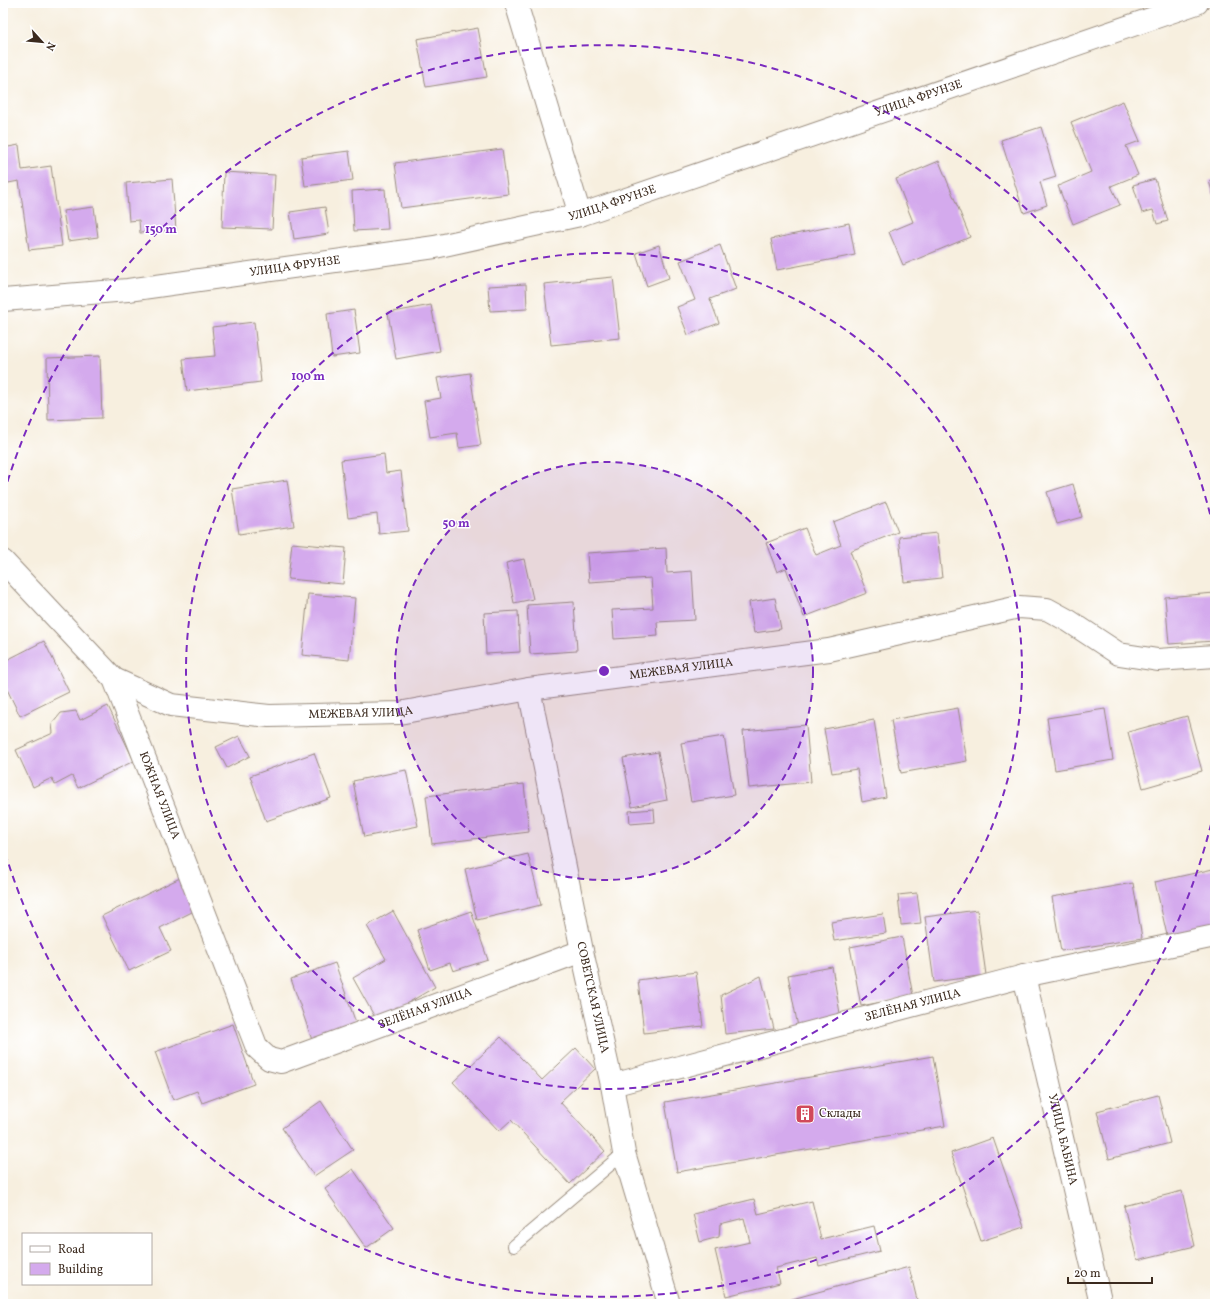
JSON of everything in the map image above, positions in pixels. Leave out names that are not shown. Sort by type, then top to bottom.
[{"type":"street","points":[[516,3],[580,215]]},
{"type":"street","name":"УЛИЦА ФРУНЗЕ","points":[[3,300],[128,290],[435,247],[580,215],[1197,3]]},
{"type":"street","name":"ЮЖНАЯ УЛИЦА","points":[[3,561],[114,679],[257,1048],[269,1060]]},
{"type":"street","name":"МЕЖЕВАЯ УЛИЦА","points":[[114,679],[171,705],[269,716],[399,713],[529,689],[829,650],[1019,607],[1047,609],[1069,621],[1119,654],[1158,660],[1215,656]]},
{"type":"street","name":"СОВЕТСКАЯ УЛИЦА","points":[[529,689],[582,952],[612,1084],[624,1153],[669,1304]]},
{"type":"street","name":"ЗЕЛЁНАЯ УЛИЦА","points":[[612,1084],[1024,976],[1215,936]]},
{"type":"street","name":"ЗЕЛЁНАЯ УЛИЦА","points":[[269,1060],[281,1062],[582,952]]},
{"type":"street","name":"УЛИЦА БАБИНА","points":[[1024,976],[1101,1304]]},
{"type":"lane","points":[[514,1246],[624,1153]]},
{"type":"building","points":[[478,28],[487,77],[426,87],[417,39]]},
{"type":"building","points":[[1123,101],[1140,141],[1126,146],[1138,175],[1111,186],[1120,205],[1073,224],[1058,186],[1091,172],[1071,122]]},
{"type":"building","points":[[1041,127],[1056,177],[1040,182],[1047,205],[1024,213],[1001,140]]},
{"type":"building","points":[[19,145],[22,170],[51,166],[62,246],[29,250],[19,181],[3,184],[3,148]]},
{"type":"building","points":[[502,149],[508,194],[401,208],[395,163]]},
{"type":"building","points":[[349,151],[353,180],[305,186],[301,157]]},
{"type":"building","points":[[939,161],[970,237],[903,265],[889,232],[913,222],[896,179]]},
{"type":"building","points":[[224,172],[275,175],[272,229],[222,227]]},
{"type":"building","points":[[172,179],[176,230],[140,233],[139,220],[129,221],[126,183]]},
{"type":"building","points":[[1155,179],[1168,221],[1157,224],[1153,210],[1142,213],[1133,185]]},
{"type":"building","points":[[1215,179],[1215,201],[1209,181]]},
{"type":"building","points":[[385,189],[388,229],[354,231],[352,191]]},
{"type":"building","points":[[94,207],[98,237],[68,241],[63,211]]},
{"type":"building","points":[[325,207],[329,234],[294,239],[290,212]]},
{"type":"building","points":[[849,223],[855,255],[777,270],[771,239]]},
{"type":"building","points":[[659,245],[669,278],[647,286],[636,253]]},
{"type":"building","points":[[720,245],[736,289],[710,299],[719,323],[688,335],[677,307],[695,300],[680,261]]},
{"type":"building","points":[[613,277],[620,338],[551,345],[544,284]]},
{"type":"building","points":[[526,284],[527,309],[490,311],[488,286]]},
{"type":"building","points":[[431,305],[440,351],[396,359],[388,313]]},
{"type":"building","points":[[354,310],[360,353],[332,357],[327,314]]},
{"type":"building","points":[[254,322],[261,382],[187,391],[183,359],[215,356],[212,327]]},
{"type":"building","points":[[100,356],[102,418],[48,420],[47,358]]},
{"type":"building","points":[[470,373],[481,445],[459,448],[457,433],[430,437],[424,401],[441,398],[437,378]]},
{"type":"building","points":[[384,454],[386,473],[401,471],[408,531],[379,534],[377,514],[348,518],[341,460]]},
{"type":"building","points":[[287,480],[294,526],[239,534],[232,489]]},
{"type":"building","points":[[1073,484],[1082,517],[1057,524],[1047,492]]},
{"type":"building","points":[[886,502],[898,532],[850,551],[867,593],[804,617],[786,568],[777,572],[766,543],[805,528],[816,555],[841,545],[833,522]]},
{"type":"building","points":[[937,533],[942,578],[904,582],[899,537]]},
{"type":"building","points":[[292,543],[346,548],[343,584],[288,579]]},
{"type":"building","points":[[666,548],[667,573],[692,571],[695,620],[657,622],[658,636],[614,639],[612,610],[653,608],[651,578],[589,582],[587,553]]},
{"type":"building","points":[[524,559],[533,599],[514,603],[506,563]]},
{"type":"building","points":[[1215,593],[1215,641],[1169,644],[1165,597]]},
{"type":"building","points":[[308,594],[355,598],[349,660],[302,655]]},
{"type":"building","points":[[775,598],[781,629],[754,633],[749,602]]},
{"type":"building","points":[[574,602],[577,651],[530,654],[527,605]]},
{"type":"building","points":[[518,611],[520,652],[486,654],[484,613]]},
{"type":"building","points":[[44,641],[69,692],[20,716],[3,681],[3,662]]},
{"type":"building","points":[[108,706],[134,761],[78,788],[72,776],[55,785],[52,778],[33,787],[16,750],[53,733],[52,724],[61,713],[76,711],[80,720]]},
{"type":"building","points":[[958,708],[967,761],[901,773],[891,720]]},
{"type":"building","points":[[1105,709],[1113,760],[1055,770],[1047,718]]},
{"type":"building","points":[[1187,716],[1202,771],[1143,788],[1128,732]]},
{"type":"building","points":[[874,720],[886,797],[862,802],[857,769],[832,773],[824,729]]},
{"type":"building","points":[[806,725],[811,782],[749,788],[743,731]]},
{"type":"building","points":[[239,736],[250,756],[227,768],[216,747]]},
{"type":"building","points":[[724,736],[734,795],[691,802],[681,743]]},
{"type":"building","points":[[658,752],[667,800],[632,807],[623,758]]},
{"type":"building","points":[[314,753],[331,798],[266,821],[250,776]]},
{"type":"building","points":[[406,770],[418,826],[364,837],[353,781]]},
{"type":"building","points":[[524,784],[529,832],[432,844],[426,796]]},
{"type":"building","points":[[654,809],[655,822],[630,824],[629,811]]},
{"type":"building","points":[[528,854],[541,905],[477,920],[465,869]]},
{"type":"building","points":[[1213,869],[1215,879],[1215,933],[1169,944],[1155,882]]},
{"type":"building","points":[[180,878],[196,910],[160,928],[171,951],[129,971],[102,916]]},
{"type":"building","points":[[1133,883],[1142,938],[1061,951],[1052,897]]},
{"type":"building","points":[[917,893],[921,923],[901,925],[898,895]]},
{"type":"building","points":[[977,910],[986,975],[934,982],[925,917]]},
{"type":"building","points":[[393,911],[435,987],[377,1021],[353,978],[386,959],[367,926]]},
{"type":"building","points":[[471,911],[488,960],[453,971],[450,963],[430,970],[417,930]]},
{"type":"building","points":[[883,914],[886,933],[834,941],[831,922]]},
{"type":"building","points":[[902,937],[913,996],[861,1006],[850,947]]},
{"type":"building","points":[[335,963],[357,1026],[313,1043],[291,979]]},
{"type":"building","points":[[832,967],[841,1019],[798,1027],[788,975]]},
{"type":"building","points":[[696,972],[703,1026],[644,1033],[638,980]]},
{"type":"building","points":[[761,976],[774,1029],[725,1034],[721,995]]},
{"type":"building","points":[[233,1024],[254,1084],[202,1103],[197,1091],[173,1100],[155,1052]]},
{"type":"building","points":[[501,1037],[542,1080],[576,1048],[595,1069],[560,1102],[605,1151],[570,1184],[511,1120],[499,1131],[453,1082]]},
{"type":"building","name":"Склады","points":[[933,1056],[945,1126],[677,1172],[665,1102]]},
{"type":"building","points":[[1158,1095],[1170,1143],[1109,1159],[1097,1111]]},
{"type":"building","points":[[321,1101],[353,1150],[314,1176],[282,1128]]},
{"type":"building","points":[[993,1138],[1024,1227],[981,1241],[951,1153]]},
{"type":"building","points":[[353,1169],[394,1228],[366,1248],[325,1189]]},
{"type":"building","points":[[1182,1191],[1195,1246],[1137,1260],[1124,1206]]},
{"type":"building","points":[[754,1199],[758,1214],[812,1201],[821,1239],[874,1226],[880,1251],[819,1266],[817,1258],[776,1268],[780,1283],[726,1296],[715,1250],[750,1242],[744,1218],[720,1224],[719,1237],[700,1242],[693,1214]]},
{"type":"building","points":[[909,1267],[918,1304],[774,1304]]},
{"type":"place","name":"Склады","points":[[805,1114]]}]
